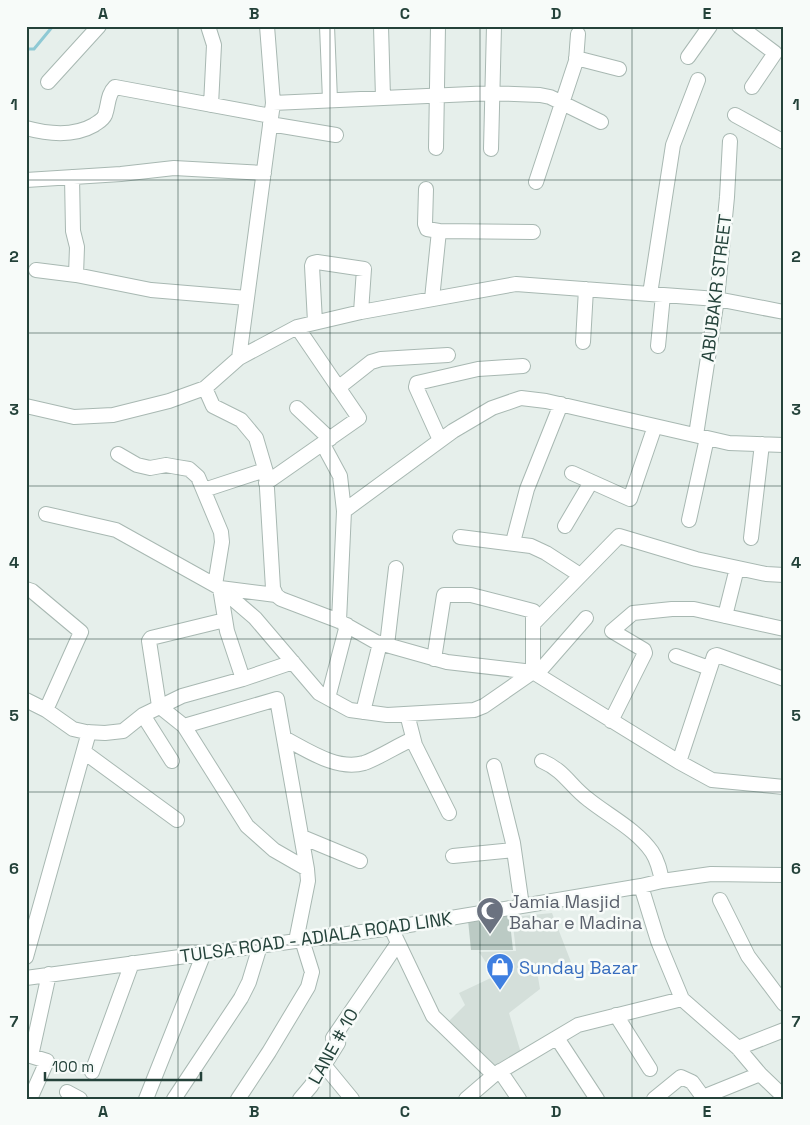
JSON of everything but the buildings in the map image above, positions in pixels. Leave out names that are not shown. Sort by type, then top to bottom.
[{"type":"street","points":[[48,82],[99,26]]},
{"type":"street","points":[[208,26],[214,45],[211,105]]},
{"type":"street","points":[[240,358],[271,114],[267,26]]},
{"type":"street","points":[[327,26],[330,100]]},
{"type":"street","points":[[381,26],[383,98]]},
{"type":"street","points":[[436,148],[438,26]]},
{"type":"street","points":[[491,149],[494,26]]},
{"type":"street","points":[[688,57],[710,26]]},
{"type":"street","points":[[739,26],[779,57],[752,87]]},
{"type":"street","points":[[536,182],[576,58],[578,34]]},
{"type":"street","points":[[576,58],[619,70]]},
{"type":"street","points":[[658,346],[656,294],[673,145],[698,80]]},
{"type":"street","points":[[26,128],[54,133],[77,132],[90,127],[101,121],[105,116],[110,92],[115,87],[271,114],[336,135]]},
{"type":"street","points":[[271,114],[330,100],[493,93],[550,97],[601,122]]},
{"type":"street","points":[[735,116],[784,142]]},
{"type":"street","name":"ABUBAKR STREET","points":[[689,520],[702,437],[717,299],[727,197],[730,141]]},
{"type":"street","points":[[26,180],[174,168],[264,173]]},
{"type":"street","points":[[72,177],[72,231],[77,247],[76,275]]},
{"type":"street","points":[[426,189],[425,224],[427,229],[439,231],[533,232]]},
{"type":"street","points":[[432,299],[439,231]]},
{"type":"street","points":[[315,322],[313,263],[318,262],[364,269],[361,312]]},
{"type":"street","points":[[36,270],[76,275],[151,290],[247,298]]},
{"type":"street","points":[[26,406],[74,418],[113,415],[169,401],[205,388],[240,358],[297,327],[361,312],[516,284],[717,299],[784,312]]},
{"type":"street","points":[[584,342],[586,289]]},
{"type":"street","points":[[204,490],[266,477],[326,442],[359,418],[297,327]]},
{"type":"street","points":[[338,388],[371,362],[381,359],[448,355]]},
{"type":"street","points":[[440,440],[416,387],[417,383],[478,369],[523,366]]},
{"type":"street","points":[[205,388],[213,406],[241,420],[256,438],[266,477],[276,595]]},
{"type":"street","points":[[344,511],[453,431],[492,408],[521,398],[532,398],[561,404],[729,443],[784,445]]},
{"type":"street","points":[[513,542],[527,489],[561,404]]},
{"type":"street","points":[[297,408],[326,442],[326,450],[340,476],[344,511],[343,623],[328,698]]},
{"type":"street","points":[[572,473],[628,499],[632,498],[655,426]]},
{"type":"street","points":[[751,538],[762,444]]},
{"type":"street","points":[[118,454],[137,465],[150,468],[166,465],[189,469],[198,477],[221,532],[222,542],[218,586],[227,631],[243,679]]},
{"type":"street","points":[[565,526],[591,482]]},
{"type":"street","points":[[46,514],[116,530],[218,586],[255,618],[319,693],[350,710],[387,715],[474,710],[484,706],[535,673],[586,618]]},
{"type":"street","points":[[533,624],[619,536],[696,559],[784,576]]},
{"type":"street","points":[[460,537],[513,542],[531,546],[580,575]]},
{"type":"street","points":[[362,712],[384,644],[396,568]]},
{"type":"street","points":[[725,616],[737,568]]},
{"type":"street","points":[[218,586],[276,595],[281,599],[343,623],[384,644],[434,659],[535,673],[679,762],[712,780],[784,787]]},
{"type":"street","points":[[26,589],[81,632],[46,710]]},
{"type":"street","points":[[434,659],[444,595],[471,595],[533,612],[535,673]]},
{"type":"street","points":[[612,720],[645,653],[644,650],[612,631],[633,613],[657,610],[694,610],[784,629]]},
{"type":"street","points":[[225,620],[151,638],[149,641],[159,706],[184,726],[246,826],[274,850],[307,869]]},
{"type":"street","points":[[679,762],[713,657],[717,655],[784,679]]},
{"type":"street","points":[[676,656],[709,668]]},
{"type":"street","points":[[26,700],[46,710],[73,729],[105,733],[123,731],[143,715],[182,696],[243,679],[293,662]]},
{"type":"street","points":[[184,726],[277,699],[307,869],[308,882],[299,940],[312,972],[308,987],[238,1099]]},
{"type":"street","points":[[407,714],[413,739],[450,812]]},
{"type":"street","points":[[143,715],[172,761]]},
{"type":"street","points":[[26,957],[89,732]]},
{"type":"street","points":[[284,738],[329,762],[353,764],[363,763],[413,739]]},
{"type":"street","points":[[84,752],[177,820]]},
{"type":"street","points":[[542,761],[558,770],[587,799],[636,835],[651,851],[657,862],[662,881]]},
{"type":"street","points":[[494,766],[514,850],[522,906]]},
{"type":"street","points":[[302,837],[360,861]]},
{"type":"street","points":[[453,856],[514,850]]},
{"type":"street","name":"TULSA ROAD - ADIALA ROAD LINK","points":[[26,978],[391,928],[711,874],[784,875]]},
{"type":"street","points":[[641,886],[658,941],[682,999],[738,1048],[760,1074],[784,1097]]},
{"type":"street","points":[[720,900],[748,956],[784,1004]]},
{"type":"street","points":[[391,928],[433,1016],[497,1073],[519,1099]]},
{"type":"street","name":"LANE # 10","points":[[300,1099],[311,1086],[338,1043],[333,1038],[398,943]]},
{"type":"street","points":[[174,1099],[241,998],[249,982],[260,946]]},
{"type":"street","points":[[146,1099],[204,953]]},
{"type":"street","points":[[92,1072],[132,963]]},
{"type":"street","points":[[30,1099],[47,1061],[31,1056],[49,974]]},
{"type":"street","points":[[466,1099],[497,1073],[578,1025],[682,999]]},
{"type":"street","points":[[616,1015],[650,1069]]},
{"type":"street","points":[[738,1048],[784,1030]]},
{"type":"street","points":[[557,1038],[597,1099]]},
{"type":"street","points":[[324,1065],[352,1099]]},
{"type":"street","points":[[654,1099],[681,1077],[692,1082],[703,1097],[760,1074]]},
{"type":"street","points":[[67,1092],[80,1099]]},
{"type":"shaded area","name":"Sunday Bazar","points":[[552,913],[571,962],[538,977],[540,989],[509,1013],[521,1053],[496,1068],[449,1021],[465,1005],[459,993],[495,976],[479,952],[516,951],[512,917]]},
{"type":"waterway","points":[[26,49],[34,49],[53,26]]},
{"type":"place","name":"Jamia Masjid Bahar e Madina","points":[[490,935]]},
{"type":"place","name":"Sunday Bazar","points":[[500,991]]}]
